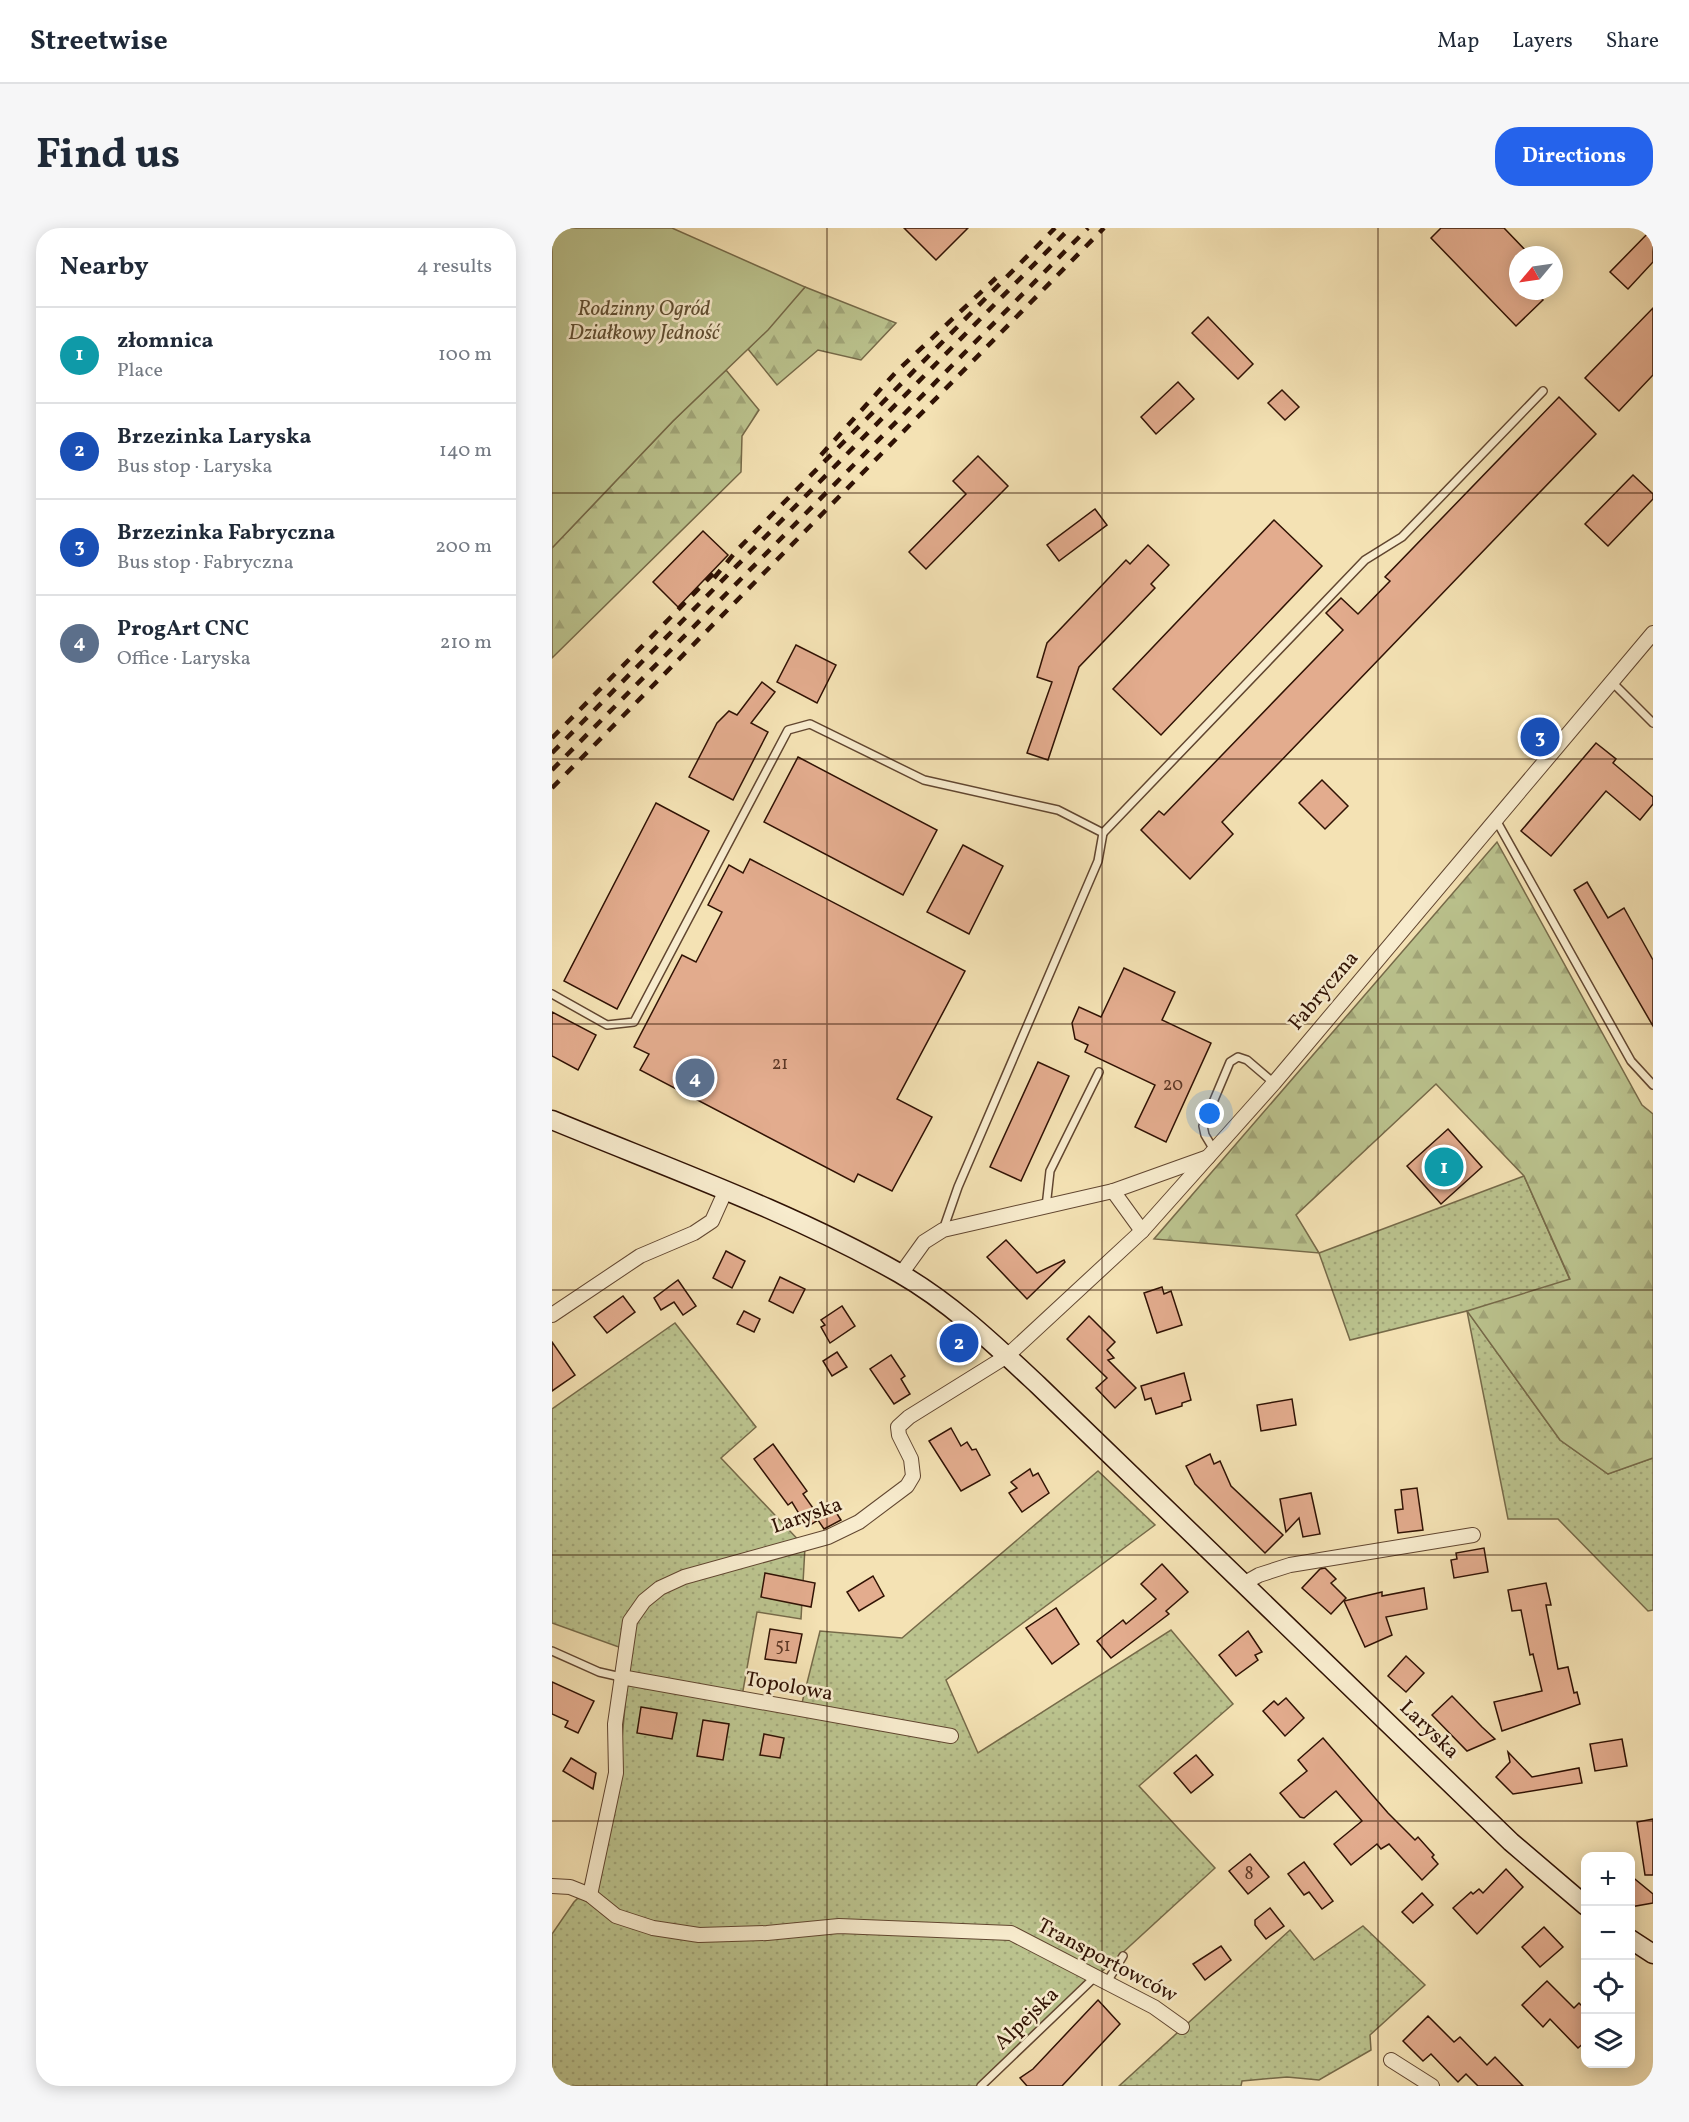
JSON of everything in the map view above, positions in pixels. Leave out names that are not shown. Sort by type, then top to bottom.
[{"type":"street","name":"Fabryczna","points":[[1007,1356],[1142,1231],[1213,1153],[1653,633]]},
{"type":"street","name":"Laryska","points":[[552,1120],[811,1229],[901,1274],[966,1321],[1007,1356],[1511,1842],[1581,1902]]},
{"type":"street","points":[[901,1274],[924,1242],[943,1230],[1113,1191],[1213,1153]]},
{"type":"street","points":[[1113,1191],[1142,1231]]},
{"type":"street","points":[[552,1315],[640,1256],[694,1233],[711,1221],[724,1192]]},
{"type":"street","name":"Laryska","points":[[621,1677],[630,1621],[644,1601],[660,1588],[684,1576],[828,1537],[859,1522],[907,1486],[913,1476],[911,1459],[899,1435],[898,1427],[909,1417],[1007,1356]]},
{"type":"street","points":[[1243,1584],[1259,1575],[1290,1565],[1473,1535]]},
{"type":"street","points":[[552,1886],[570,1887],[590,1895],[616,1773],[615,1724],[621,1677]]},
{"type":"street","name":"Topolowa","points":[[621,1677],[951,1736]]},
{"type":"street","name":"Transportowców","points":[[590,1895],[616,1916],[653,1928],[699,1935],[767,1933],[839,1926],[1011,1933],[1154,2007],[1182,2027]]},
{"type":"street","points":[[1635,1941],[1653,1954]]},
{"type":"street","points":[[1391,2060],[1432,2086]]},
{"type":"lane","points":[[943,1230],[958,1187],[1098,861],[1103,833],[1365,560],[1402,537],[1543,391]]},
{"type":"lane","points":[[1612,682],[1653,723]]},
{"type":"lane","points":[[552,994],[607,1024],[634,1022],[788,730],[810,724],[924,780],[1058,810],[1103,833]]},
{"type":"lane","points":[[1496,820],[1631,1061],[1653,1085]]},
{"type":"lane","points":[[1213,1153],[1203,1126],[1230,1062],[1238,1057],[1247,1060],[1274,1083]]},
{"type":"lane","points":[[1046,1207],[1050,1171],[1099,1072]]},
{"type":"lane","name":"Topolowa","points":[[552,1651],[599,1672],[621,1677]]},
{"type":"lane","name":"Alpejska","points":[[981,2086],[1124,1956]]},
{"type":"green space","name":"Rodzinny Ogród Działkowy Jedność","points":[[552,228],[672,228],[805,287],[768,330],[673,421],[552,548]]},
{"type":"green space","points":[[805,287],[896,323],[861,360],[818,350],[777,385],[748,349]]},
{"type":"green space","points":[[726,370],[759,410],[742,436],[741,472],[552,658],[552,548],[673,421]]},
{"type":"green space","points":[[1497,842],[1642,1105],[1653,1114],[1653,1458],[1608,1474],[1560,1440],[1467,1311],[1570,1279],[1524,1176],[1436,1084],[1296,1215],[1319,1253],[1154,1239]]},
{"type":"green space","points":[[1524,1176],[1570,1280],[1468,1312],[1560,1440],[1608,1474],[1653,1458],[1653,1610],[1648,1611],[1558,1519],[1508,1519],[1467,1311],[1350,1340],[1319,1253]]},
{"type":"green space","points":[[675,1323],[756,1427],[721,1458],[805,1547],[801,1619],[757,1612],[742,1696],[802,1703],[820,1631],[902,1638],[1098,1471],[1155,1525],[946,1680],[978,1753],[1171,1630],[1233,1704],[1139,1786],[1215,1868],[977,2086],[552,2086],[552,1934],[583,1893],[622,1739],[630,1651],[552,1623],[552,1409]]},
{"type":"green space","points":[[1363,1926],[1425,1985],[1370,2035],[1371,2050],[1319,2080],[1287,2077],[1242,2081],[1241,2086],[1119,2086],[1290,1930],[1314,1960]]},
{"type":"building","points":[[904,228],[968,228],[936,260]]},
{"type":"building","points":[[1441,228],[1504,228],[1521,246],[1509,246],[1509,300],[1543,300],[1516,326],[1431,238]]},
{"type":"building","points":[[1653,228],[1653,262],[1628,289],[1610,272]]},
{"type":"building","points":[[1653,308],[1653,375],[1619,411],[1585,378]]},
{"type":"building","points":[[1208,317],[1253,364],[1238,379],[1192,333]]},
{"type":"building","points":[[1178,382],[1194,399],[1156,434],[1141,417]]},
{"type":"building","points":[[1282,390],[1299,407],[1285,420],[1268,403]]},
{"type":"building","points":[[1559,397],[1596,434],[1222,822],[1233,834],[1190,879],[1141,830],[1159,811],[1164,815],[1343,630],[1326,613],[1341,598],[1358,614],[1390,581],[1385,577]]},
{"type":"building","points":[[978,456],[1008,486],[926,569],[909,552],[966,494],[953,481]]},
{"type":"building","points":[[1633,475],[1653,494],[1653,499],[1608,546],[1585,524]]},
{"type":"building","points":[[1095,509],[1107,525],[1059,561],[1047,545]]},
{"type":"building","points":[[1274,520],[1322,566],[1161,735],[1113,689]]},
{"type":"building","points":[[703,531],[728,555],[678,607],[653,582]]},
{"type":"building","points":[[1148,545],[1169,565],[1151,584],[1155,588],[1079,667],[1048,760],[1027,753],[1052,682],[1037,677],[1047,643],[1126,560],[1130,564]]},
{"type":"building","points":[[796,645],[836,665],[817,703],[777,682]]},
{"type":"building","points":[[762,682],[775,692],[751,723],[768,732],[733,800],[689,777],[717,723],[729,711],[737,715]]},
{"type":"building","points":[[1596,743],[1616,759],[1613,763],[1653,797],[1653,804],[1640,820],[1606,791],[1551,856],[1521,831]]},
{"type":"building","points":[[798,757],[937,830],[903,895],[764,822]]},
{"type":"building","points":[[1322,780],[1348,806],[1325,829],[1299,803]]},
{"type":"building","points":[[656,803],[709,831],[617,1009],[564,981]]},
{"type":"building","points":[[963,845],[1003,866],[969,934],[927,912]]},
{"type":"building","points":[[750,859],[965,971],[897,1099],[932,1117],[892,1191],[858,1174],[854,1182],[640,1070],[649,1054],[634,1047],[682,955],[696,962],[722,912],[708,905],[729,865],[743,873]]},
{"type":"building","points":[[1587,882],[1608,918],[1624,908],[1653,960],[1653,1026],[1574,890]]},
{"type":"building","points":[[1124,968],[1175,992],[1162,1020],[1211,1043],[1166,1142],[1135,1127],[1155,1085],[1085,1052],[1088,1045],[1075,1039],[1072,1023],[1079,1007],[1101,1017]]},
{"type":"building","points":[[552,1012],[596,1035],[578,1070],[552,1056]]},
{"type":"building","points":[[1038,1062],[1069,1076],[1021,1181],[990,1167]]},
{"type":"building","points":[[1448,1129],[1482,1167],[1441,1204],[1407,1166]]},
{"type":"building","points":[[1006,1240],[1037,1273],[1064,1260],[1065,1262],[1027,1299],[987,1257]]},
{"type":"building","points":[[726,1251],[745,1261],[732,1288],[713,1278]]},
{"type":"building","points":[[780,1277],[805,1289],[793,1313],[769,1301]]},
{"type":"building","points":[[678,1280],[696,1306],[683,1315],[674,1302],[661,1310],[654,1298]]},
{"type":"building","points":[[1162,1287],[1164,1294],[1171,1291],[1182,1325],[1157,1333],[1144,1293]]},
{"type":"building","points":[[623,1296],[635,1312],[607,1333],[594,1317]]},
{"type":"building","points":[[842,1306],[855,1326],[830,1343],[821,1327],[825,1325],[821,1320]]},
{"type":"building","points":[[744,1311],[760,1319],[754,1332],[737,1324]]},
{"type":"building","points":[[1089,1316],[1115,1342],[1107,1350],[1114,1358],[1108,1360],[1136,1388],[1115,1408],[1096,1388],[1107,1378],[1067,1339]]},
{"type":"building","points":[[552,1342],[575,1375],[552,1391]]},
{"type":"building","points":[[837,1352],[847,1367],[832,1376],[823,1361]]},
{"type":"building","points":[[891,1355],[905,1376],[901,1379],[910,1394],[894,1404],[870,1369]]},
{"type":"building","points":[[1184,1373],[1191,1400],[1182,1403],[1182,1406],[1156,1414],[1151,1398],[1145,1400],[1141,1386]]},
{"type":"building","points":[[1292,1399],[1296,1425],[1261,1431],[1257,1405]]},
{"type":"building","points":[[951,1428],[961,1446],[967,1442],[972,1450],[976,1449],[990,1475],[961,1491],[929,1441]]},
{"type":"building","points":[[773,1444],[807,1491],[803,1494],[820,1518],[834,1509],[841,1520],[824,1529],[818,1520],[807,1527],[792,1502],[788,1505],[754,1459]]},
{"type":"building","points":[[1210,1454],[1214,1464],[1220,1461],[1231,1486],[1283,1535],[1265,1553],[1195,1484],[1186,1466]]},
{"type":"building","points":[[1030,1469],[1033,1476],[1038,1473],[1049,1493],[1022,1512],[1009,1493],[1017,1488],[1011,1482]]},
{"type":"building","points":[[1417,1488],[1423,1530],[1398,1533],[1395,1510],[1403,1509],[1401,1490]]},
{"type":"building","points":[[1311,1493],[1320,1534],[1303,1537],[1299,1518],[1286,1532],[1280,1499]]},
{"type":"building","points":[[1484,1548],[1488,1572],[1454,1578],[1451,1560],[1457,1559],[1456,1553]]},
{"type":"building","points":[[1162,1564],[1188,1592],[1166,1611],[1169,1614],[1111,1658],[1097,1641],[1123,1620],[1126,1624],[1156,1599],[1141,1584]]},
{"type":"building","points":[[1325,1568],[1336,1579],[1331,1583],[1346,1598],[1331,1614],[1302,1588],[1320,1569]]},
{"type":"building","points":[[765,1573],[815,1583],[811,1607],[761,1597]]},
{"type":"building","points":[[873,1576],[884,1596],[859,1611],[847,1592]]},
{"type":"building","points":[[1546,1583],[1551,1605],[1546,1605],[1558,1669],[1568,1667],[1574,1693],[1577,1692],[1580,1704],[1502,1731],[1494,1702],[1542,1691],[1533,1654],[1530,1655],[1521,1610],[1512,1611],[1508,1590]]},
{"type":"building","points":[[1424,1588],[1427,1609],[1386,1617],[1392,1635],[1365,1647],[1344,1601],[1382,1592],[1382,1596]]},
{"type":"building","points":[[1056,1608],[1079,1644],[1052,1664],[1026,1628]]},
{"type":"building","points":[[770,1629],[802,1634],[796,1663],[765,1659]]},
{"type":"building","points":[[1248,1631],[1262,1652],[1255,1655],[1258,1660],[1236,1676],[1219,1655]]},
{"type":"building","points":[[1406,1656],[1424,1673],[1406,1692],[1388,1676]]},
{"type":"building","points":[[552,1682],[594,1701],[578,1733],[565,1727],[568,1721],[552,1714]]},
{"type":"building","points":[[1452,1696],[1495,1739],[1467,1751],[1432,1715]]},
{"type":"building","points":[[1286,1698],[1304,1718],[1285,1736],[1263,1711],[1274,1701],[1278,1705]]},
{"type":"building","points":[[641,1707],[677,1713],[672,1739],[637,1733]]},
{"type":"building","points":[[703,1720],[729,1724],[723,1760],[697,1756]]},
{"type":"building","points":[[764,1734],[784,1738],[780,1758],[760,1755]]},
{"type":"building","points":[[1323,1738],[1388,1813],[1415,1840],[1418,1837],[1434,1855],[1432,1857],[1438,1864],[1422,1880],[1389,1844],[1381,1849],[1377,1844],[1351,1865],[1334,1844],[1362,1821],[1336,1791],[1304,1818],[1300,1817],[1280,1793],[1307,1771],[1298,1760]]},
{"type":"building","points":[[1622,1739],[1627,1766],[1595,1771],[1590,1744]]},
{"type":"building","points":[[1508,1752],[1532,1777],[1579,1768],[1582,1783],[1513,1794],[1496,1777],[1510,1762]]},
{"type":"building","points":[[1196,1755],[1213,1775],[1191,1793],[1174,1773]]},
{"type":"building","points":[[571,1758],[596,1773],[593,1789],[563,1771]]},
{"type":"building","points":[[1653,1819],[1653,1875],[1645,1875],[1637,1822]]},
{"type":"building","points":[[1250,1854],[1269,1877],[1248,1894],[1229,1871]]},
{"type":"building","points":[[1304,1862],[1333,1901],[1322,1909],[1309,1892],[1304,1895],[1288,1874]]},
{"type":"building","points":[[1506,1869],[1523,1887],[1477,1934],[1453,1908],[1471,1892],[1473,1894],[1479,1889],[1483,1893]]},
{"type":"building","points":[[1635,1879],[1653,1894],[1653,1903],[1635,1906]]},
{"type":"building","points":[[1422,1893],[1433,1905],[1413,1923],[1402,1912]]},
{"type":"building","points":[[1270,1908],[1284,1926],[1266,1939],[1255,1925],[1255,1920]]},
{"type":"building","points":[[1544,1927],[1563,1947],[1540,1967],[1522,1947]]},
{"type":"building","points":[[1221,1946],[1231,1960],[1205,1980],[1193,1964]]},
{"type":"building","points":[[1547,1981],[1574,2008],[1579,2003],[1581,2005],[1581,2045],[1578,2048],[1550,2019],[1543,2027],[1522,2005]]},
{"type":"building","points":[[1098,2000],[1120,2024],[1062,2086],[1027,2086],[1020,2078],[1033,2069]]},
{"type":"building","points":[[1428,2016],[1454,2042],[1460,2037],[1487,2065],[1495,2057],[1523,2086],[1478,2086],[1466,2074],[1458,2082],[1431,2054],[1423,2061],[1403,2041]]},
{"type":"railway","points":[[714,578],[738,549],[1055,228]]},
{"type":"railway","points":[[552,753],[1070,228]]},
{"type":"railway","points":[[552,770],[1088,228]]},
{"type":"railway","points":[[552,788],[1104,228]]},
{"type":"railway","points":[[821,455],[896,372],[996,278]]},
{"type":"railway","points":[[552,738],[717,570]]},
{"type":"place","name":"Brzezinka Fabryczna","points":[[1540,737]]},
{"type":"place","name":"ProgArt CNC","points":[[695,1078]]},
{"type":"place","name":"złomnica","points":[[1444,1167]]},
{"type":"place","name":"Brzezinka Laryska","points":[[959,1343]]}]
